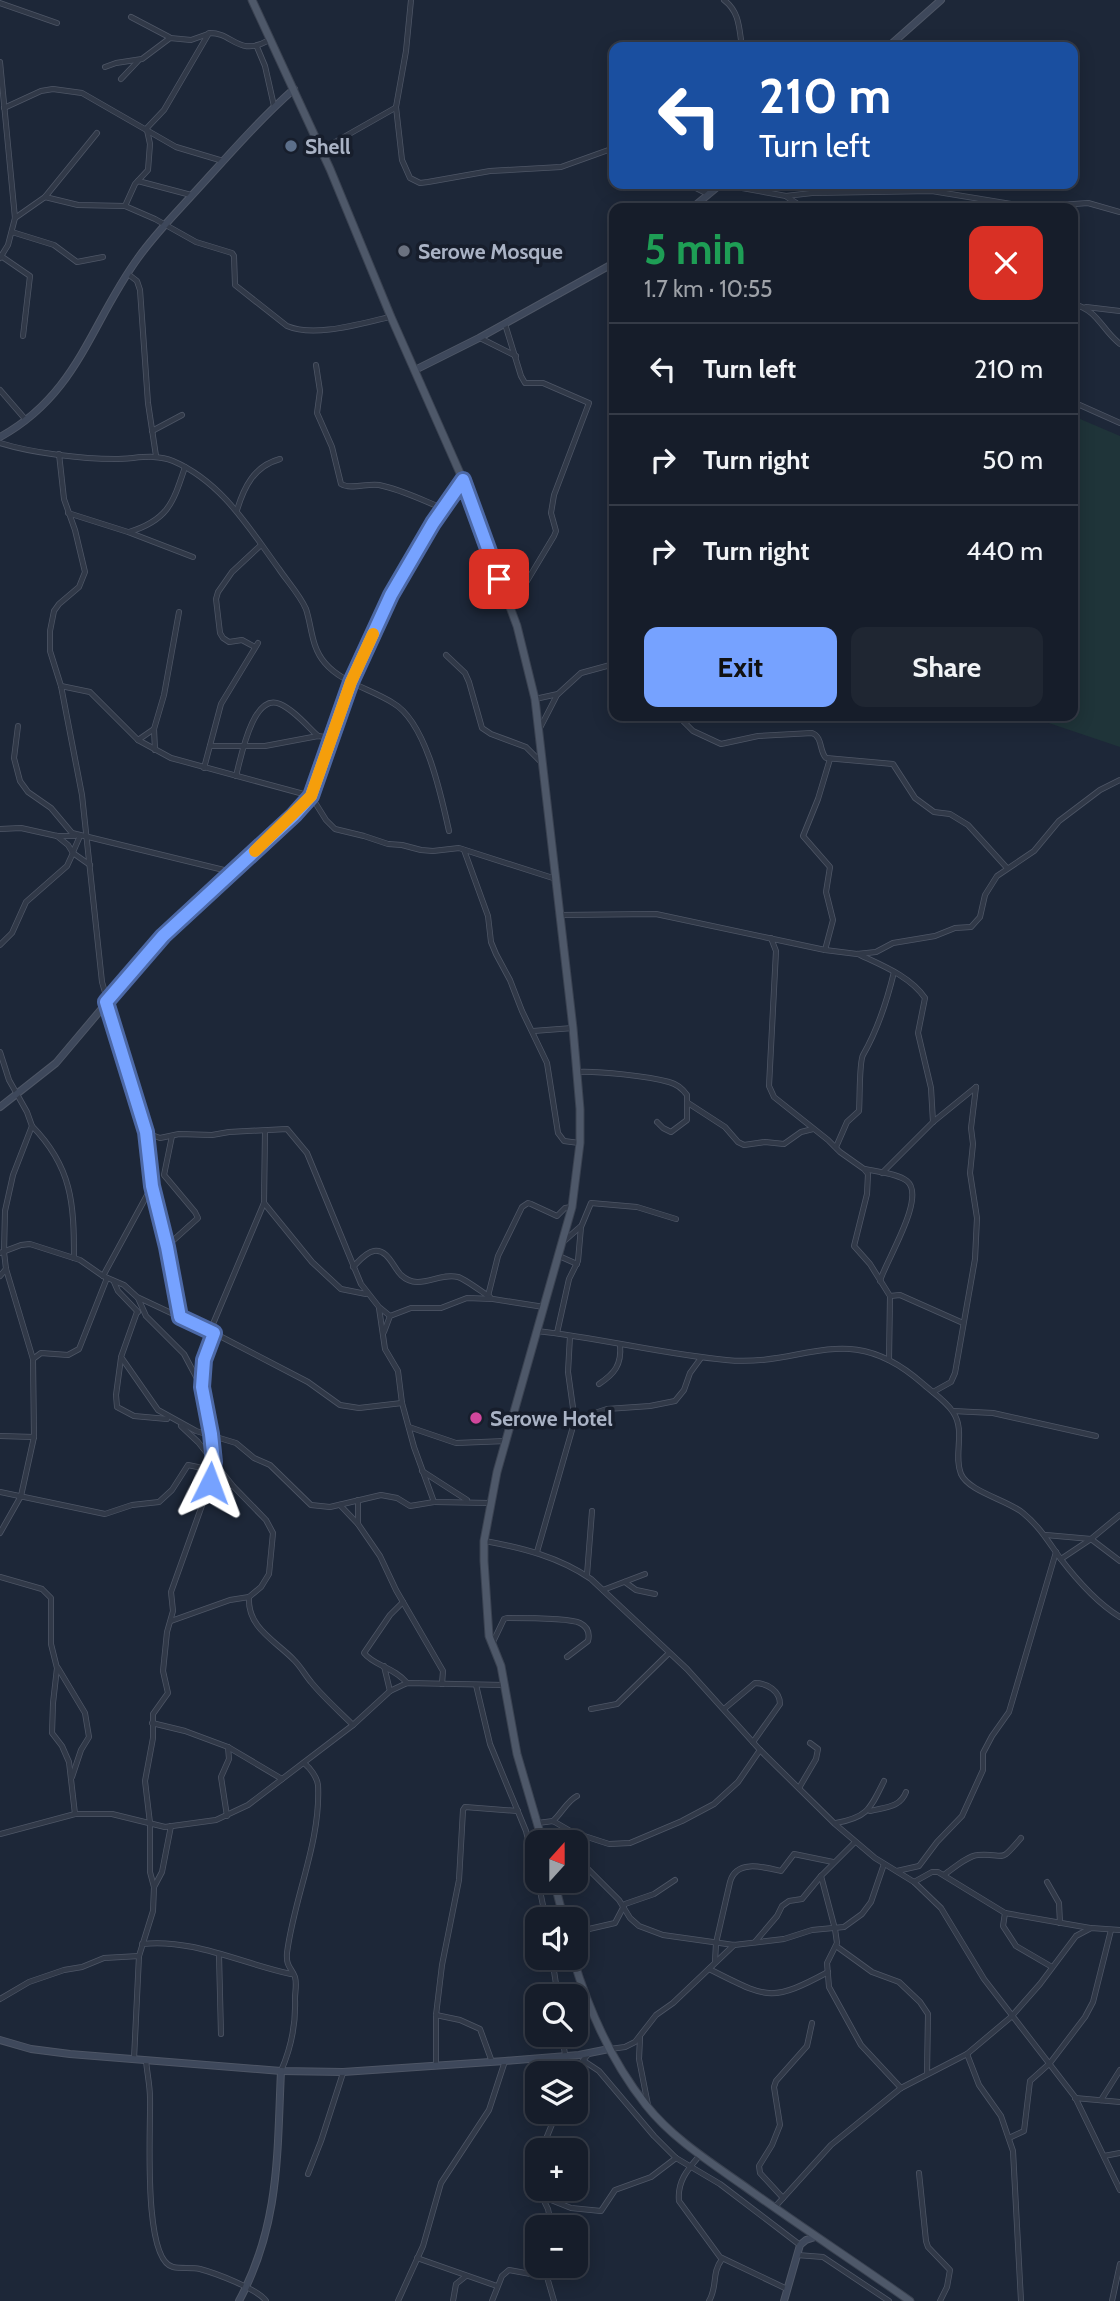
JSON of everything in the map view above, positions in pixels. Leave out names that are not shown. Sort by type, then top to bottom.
[{"type":"main road","points":[[252,0],[321,149],[463,480],[509,603],[536,699],[573,1028],[580,1143],[572,1207],[506,1441],[490,1503],[484,1541],[489,1636],[504,1685],[517,1754],[540,1830]]},
{"type":"main road","points":[[577,1970],[586,1999],[609,2049],[649,2109],[700,2155],[910,2301]]},
{"type":"street","points":[[411,0],[406,51],[396,107],[404,168],[410,178],[420,183],[490,171],[561,167],[609,150]]},
{"type":"street","points":[[724,0],[733,7],[741,42]]},
{"type":"street","points":[[894,42],[941,0]]},
{"type":"street","points":[[0,3],[57,23]]},
{"type":"street","points":[[131,17],[170,38],[191,40],[215,33],[237,44],[257,47],[269,40]]},
{"type":"street","points":[[146,129],[164,110],[209,33]]},
{"type":"street","points":[[121,79],[139,61],[170,38]]},
{"type":"street","points":[[257,47],[267,72],[274,106]]},
{"type":"street","points":[[105,67],[139,61]]},
{"type":"street","points":[[0,62],[15,218],[12,232],[0,257],[30,276],[23,337]]},
{"type":"street","points":[[4,108],[41,91],[56,89],[90,96],[176,147],[223,161]]},
{"type":"street","points":[[0,437],[26,421],[57,393],[128,274],[165,225],[274,106],[294,89]]},
{"type":"street","points":[[321,149],[396,107]]},
{"type":"street","points":[[125,206],[138,181],[148,170],[149,140],[146,129]]},
{"type":"street","points":[[15,218],[45,197],[97,133]]},
{"type":"street","points":[[1,147],[8,146]]},
{"type":"street","points":[[138,181],[192,196]]},
{"type":"street","points":[[698,189],[708,194]]},
{"type":"street","points":[[698,203],[714,189]]},
{"type":"street","points":[[748,189],[786,196],[812,193],[932,191],[1005,203]]},
{"type":"street","points":[[786,196],[796,203]]},
{"type":"street","points":[[45,197],[78,205],[125,206],[196,242],[232,253],[235,285],[282,323],[294,329],[347,327],[391,317]]},
{"type":"street","points":[[1078,204],[1088,203],[1120,212]]},
{"type":"street","points":[[12,232],[54,245],[77,262],[103,257]]},
{"type":"street","points":[[415,370],[479,338],[609,266]]},
{"type":"street","points":[[128,274],[137,281],[141,290],[148,402],[156,456]]},
{"type":"street","points":[[1078,305],[1120,311]]},
{"type":"street","points":[[1085,307],[1120,344]]},
{"type":"street","points":[[505,323],[525,383],[543,383],[589,402],[554,495],[551,513],[556,531],[527,581],[509,603]]},
{"type":"street","points":[[479,338],[516,356]]},
{"type":"street","points":[[316,365],[320,390],[317,413],[332,446],[341,484],[345,487],[370,484],[385,486],[442,508]]},
{"type":"street","points":[[0,392],[26,421]]},
{"type":"street","points":[[1078,404],[1120,423]]},
{"type":"street","points":[[152,431],[182,415]]},
{"type":"street","points":[[0,443],[20,449],[116,459],[156,456],[185,467],[210,484],[237,511],[306,609],[310,630],[320,656],[337,674],[394,703],[410,718],[437,779],[449,831]]},
{"type":"street","points":[[59,454],[67,512],[75,530],[85,572],[79,587],[57,607],[52,621],[50,651],[61,686],[88,837],[102,982],[146,1132],[152,1186],[180,1317]]},
{"type":"street","points":[[237,511],[248,481],[271,462],[280,459]]},
{"type":"street","points":[[128,532],[144,527],[164,514],[174,498],[185,467]]},
{"type":"street","points":[[0,1107],[57,1063],[163,936],[311,796],[351,682],[391,595],[442,508],[463,480]]},
{"type":"street","points":[[67,512],[193,557]]},
{"type":"street","points":[[204,768],[221,704],[257,645],[242,640],[229,642],[223,638],[216,599],[232,572],[261,545]]},
{"type":"street","points":[[155,751],[154,729],[164,695],[179,612]]},
{"type":"street","points":[[446,655],[469,682],[482,728],[526,747],[542,763]]},
{"type":"street","points":[[539,728],[558,694],[581,673],[609,665]]},
{"type":"street","points":[[61,686],[84,690],[97,697],[138,740],[155,751],[204,768],[311,796],[335,829],[421,850],[464,849],[556,880]]},
{"type":"street","points":[[536,699],[558,694]]},
{"type":"street","points":[[236,776],[258,711],[268,703],[283,705],[318,736]]},
{"type":"street","points":[[683,721],[693,731],[721,744],[758,736],[812,733],[819,738],[823,755],[830,759],[893,764],[915,798],[934,812],[950,814],[968,825],[1007,868]]},
{"type":"street","points":[[18,726],[14,758],[20,781],[28,792],[51,808],[72,833],[79,836]]},
{"type":"street","points":[[138,740],[154,729]]},
{"type":"street","points":[[210,746],[244,747],[318,736],[332,738]]},
{"type":"street","points":[[825,950],[833,920],[826,892],[830,867],[803,836],[830,759]]},
{"type":"street","points":[[559,915],[656,914],[825,950],[857,954],[876,952],[893,943],[935,936],[955,928],[971,927],[983,911],[985,895],[990,885],[1007,868],[1034,851],[1059,821],[1100,790],[1120,780]]},
{"type":"street","points":[[0,829],[27,829],[57,836],[88,837],[232,872]]},
{"type":"street","points":[[57,836],[73,853],[90,865]]},
{"type":"street","points":[[0,945],[12,933],[26,902],[67,866],[79,836]]},
{"type":"street","points":[[464,849],[488,916],[491,942],[547,1063],[558,1133],[564,1141],[580,1143]]},
{"type":"street","points":[[771,938],[776,951],[769,1086],[774,1097],[868,1174],[869,1186],[854,1246],[870,1264],[890,1296],[889,1360]]},
{"type":"street","points":[[857,954],[894,972],[920,990],[925,998],[918,1033],[931,1088],[933,1122]]},
{"type":"street","points":[[836,1147],[847,1122],[859,1111],[862,1057],[870,1046],[894,972]]},
{"type":"street","points":[[533,1031],[573,1028]]},
{"type":"street","points":[[0,1052],[16,1095],[32,1126],[49,1143],[68,1182],[74,1214],[74,1258]]},
{"type":"street","points":[[577,1072],[600,1072],[669,1082],[683,1089],[688,1118],[675,1131],[667,1131],[657,1122]]},
{"type":"street","points":[[882,1173],[933,1122],[976,1087],[971,1128],[973,1144],[970,1173],[976,1218],[976,1244],[953,1378],[946,1386],[933,1392]]},
{"type":"street","points":[[687,1102],[725,1127],[744,1145],[765,1142],[784,1144],[801,1132],[813,1129]]},
{"type":"street","points":[[0,1533],[21,1496],[34,1437],[33,1359],[2,1252],[5,1211],[13,1175],[32,1126]]},
{"type":"street","points":[[146,1132],[160,1138],[179,1134],[212,1135],[287,1129],[307,1153],[352,1267],[367,1294]]},
{"type":"street","points":[[134,2059],[139,1956],[153,1911],[150,1822],[145,1781],[153,1738],[152,1723],[155,1707],[168,1693],[163,1671],[167,1632],[171,1621],[173,1586],[210,1483],[214,1462],[202,1387],[204,1360],[212,1332],[264,1203],[265,1131]]},
{"type":"street","points":[[167,1247],[198,1218],[164,1175],[172,1136]]},
{"type":"street","points":[[864,1169],[907,1181],[911,1185],[912,1194],[906,1223],[883,1269],[880,1281]]},
{"type":"street","points":[[33,1359],[41,1353],[68,1355],[79,1349],[105,1277],[152,1186]]},
{"type":"street","points":[[0,1202],[5,1211]]},
{"type":"street","points":[[264,1203],[312,1262],[341,1289],[367,1294],[390,1316]]},
{"type":"street","points":[[490,1297],[498,1256],[522,1207],[528,1203],[557,1216],[565,1208],[572,1207]]},
{"type":"street","points":[[558,1333],[568,1282],[577,1264],[581,1227],[591,1203],[637,1207],[676,1219]]},
{"type":"street","points":[[563,1242],[581,1227]]},
{"type":"street","points":[[2,1252],[30,1244],[74,1258],[124,1285],[137,1297],[212,1332],[316,1387],[340,1405],[359,1408],[402,1403]]},
{"type":"street","points":[[352,1267],[370,1253],[378,1251],[386,1254],[403,1277],[414,1282],[457,1277],[490,1297]]},
{"type":"street","points":[[559,1256],[577,1264]]},
{"type":"street","points":[[0,1276],[6,1269]]},
{"type":"street","points":[[113,1281],[118,1291],[137,1312],[146,1315]]},
{"type":"street","points":[[890,1296],[900,1295],[963,1323]]},
{"type":"street","points":[[137,1297],[146,1315],[184,1354],[202,1387]]},
{"type":"street","points":[[383,1333],[390,1316],[411,1308],[441,1308],[467,1298],[490,1297],[544,1307]]},
{"type":"street","points":[[379,1307],[385,1349],[398,1371],[402,1403],[421,1470],[434,1502]]},
{"type":"street","points":[[137,1312],[121,1357],[117,1407],[134,1416],[175,1421],[266,1520],[274,1533],[269,1574],[261,1587],[249,1597],[230,1600],[171,1621]]},
{"type":"street","points":[[537,1331],[730,1361],[765,1359],[833,1348],[852,1349],[906,1368],[953,1411],[958,1421],[960,1436],[961,1473],[968,1483],[1020,1510],[1046,1535],[1061,1559],[1094,1595],[1120,1617]]},
{"type":"street","points":[[537,1552],[572,1430],[574,1415],[568,1372],[570,1336]]},
{"type":"street","points":[[598,1384],[616,1370],[620,1345]]},
{"type":"street","points":[[121,1357],[151,1404],[175,1421],[199,1433],[211,1434],[236,1443],[254,1458],[270,1465],[311,1505],[320,1508],[382,1495],[397,1498],[410,1506],[434,1502],[490,1503]]},
{"type":"street","points":[[574,1415],[586,1416],[607,1409],[675,1401],[701,1358]]},
{"type":"street","points":[[953,1411],[993,1413],[1096,1436]]},
{"type":"street","points":[[409,1427],[456,1443],[506,1441]]},
{"type":"street","points":[[0,1436],[34,1437]]},
{"type":"street","points":[[0,1492],[106,1514],[132,1505],[159,1502],[172,1490],[188,1465],[212,1470]]},
{"type":"street","points":[[421,1470],[468,1501]]},
{"type":"street","points":[[210,1483],[233,1486]]},
{"type":"street","points":[[358,1500],[358,1524]]},
{"type":"street","points":[[340,1505],[358,1524],[380,1556],[443,1671],[442,1684]]},
{"type":"street","points":[[587,1576],[592,1511]]},
{"type":"street","points":[[1061,1559],[1120,1515]]},
{"type":"street","points":[[1046,1535],[1091,1539],[1120,1561]]},
{"type":"street","points":[[484,1541],[537,1552],[587,1576],[669,1653],[760,1750],[835,1824],[884,1864],[914,1882],[941,1908],[984,1979],[1074,2098],[1120,2190]]},
{"type":"street","points":[[896,1871],[919,1866],[962,1816],[968,1805],[983,1770],[983,1753],[1009,1712],[1056,1551]]},
{"type":"street","points":[[603,1590],[645,1574]]},
{"type":"street","points":[[0,1577],[42,1588],[51,1598],[51,1650],[57,1668],[85,1713],[89,1737],[81,1750],[72,1778]]},
{"type":"street","points":[[624,1582],[636,1590],[655,1594]]},
{"type":"street","points":[[249,1597],[250,1611],[263,1633],[294,1660],[311,1682],[353,1725]]},
{"type":"street","points":[[403,1602],[390,1615],[365,1650],[367,1657],[397,1671],[407,1683]]},
{"type":"street","points":[[493,1642],[507,1618],[577,1621],[590,1634],[588,1641],[567,1657]]},
{"type":"street","points":[[591,1709],[617,1704],[669,1653]]},
{"type":"street","points":[[383,1665],[390,1691]]},
{"type":"street","points":[[57,1668],[52,1733],[65,1754],[72,1778],[75,1814]]},
{"type":"street","points":[[0,1834],[75,1814],[112,1814],[171,1826],[204,1823],[227,1816],[248,1805],[353,1725],[390,1691],[407,1683],[504,1685]]},
{"type":"street","points":[[724,1709],[755,1684],[767,1685],[775,1691],[780,1704],[753,1742]]},
{"type":"street","points":[[476,1685],[490,1744],[525,1830]]},
{"type":"street","points":[[152,1723],[185,1731],[228,1747],[283,1779]]},
{"type":"street","points":[[799,1788],[818,1753],[817,1748],[810,1743]]},
{"type":"street","points":[[227,1816],[221,1777],[229,1759],[228,1747]]},
{"type":"street","points":[[588,1837],[614,1845],[630,1843],[700,1813],[738,1782],[760,1750]]},
{"type":"street","points":[[239,2301],[266,2236],[272,2212],[281,2071],[290,2049],[296,2015],[296,1980],[287,1962],[287,1954],[293,1914],[313,1838],[318,1782],[304,1763]]},
{"type":"street","points":[[869,1811],[884,1781]]},
{"type":"street","points":[[835,1824],[855,1819],[869,1811],[896,1805],[903,1801],[906,1792]]},
{"type":"street","points":[[538,1823],[553,1821],[577,1796]]},
{"type":"street","points":[[436,2066],[436,2015],[442,1965],[459,1880],[463,1808],[518,1811]]},
{"type":"street","points":[[553,1821],[568,1830]]},
{"type":"street","points":[[154,1887],[162,1872],[171,1826]]},
{"type":"street","points":[[945,1874],[976,1855],[1000,1857],[1009,1853],[1021,1838]]},
{"type":"street","points":[[753,1944],[782,1906],[789,1901],[802,1899],[855,1842]]},
{"type":"street","points":[[715,1962],[716,1943],[732,1876],[738,1870],[754,1866],[781,1871],[794,1854],[834,1862]]},
{"type":"street","points":[[588,1869],[624,1907],[634,1922],[654,1933],[734,1945],[784,1939],[811,1930],[844,1927],[862,1914],[871,1902],[884,1864]]},
{"type":"street","points":[[914,1882],[932,1872],[945,1874],[1005,1913],[1091,1928],[1120,1930]]},
{"type":"street","points":[[821,1876],[835,1929],[836,1946],[828,1960],[829,1987],[861,2045],[901,2088]]},
{"type":"street","points":[[588,1929],[615,1923],[625,1904],[635,1903],[654,1894],[675,1880]]},
{"type":"street","points":[[1047,1882],[1059,1903],[1060,1923]]},
{"type":"street","points":[[1005,1913],[1003,1926],[1016,1946],[1052,1967]]},
{"type":"street","points":[[774,2208],[831,2145],[901,2088],[967,2054],[1011,2017],[1072,1939],[1091,1928]]},
{"type":"street","points":[[1009,2138],[1024,2131],[1029,2083],[1050,2063],[1089,2010],[1111,1930]]},
{"type":"street","points":[[142,1944],[168,1943],[293,1974]]},
{"type":"street","points":[[0,2040],[31,2049],[281,2071],[343,2072],[589,2053],[625,2047],[640,2037],[651,2021],[734,1945]]},
{"type":"street","points":[[836,1946],[872,1972],[899,1982],[925,2007],[928,2014],[927,2073]]},
{"type":"street","points":[[219,1955],[221,2034]]},
{"type":"street","points":[[0,1999],[29,1982],[64,1970],[82,1967],[104,1958],[139,1956]]},
{"type":"street","points":[[709,1969],[754,1992],[764,1994],[795,1990],[828,1972]]},
{"type":"street","points":[[436,2015],[460,2020],[480,2029],[492,2062]]},
{"type":"street","points":[[783,2198],[761,2173],[759,2166],[779,2131],[780,2116],[774,2087],[776,2081],[807,2046],[812,2023]]},
{"type":"street","points":[[640,2037],[639,2059],[649,2109]]},
{"type":"street","points":[[564,2047],[566,2061]]},
{"type":"street","points":[[584,2061],[589,2053]]},
{"type":"street","points":[[967,2054],[979,2085],[1001,2116],[1009,2138],[1014,2162],[1021,2301]]},
{"type":"street","points":[[146,2060],[152,2161],[149,2178],[156,2242],[163,2260],[170,2266],[200,2269],[247,2286],[258,2292],[266,2301]]},
{"type":"street","points":[[398,2301],[430,2227],[441,2183],[489,2110],[505,2061]]},
{"type":"street","points":[[588,2064],[599,2071],[676,2158],[724,2187],[800,2245]]},
{"type":"street","points":[[1101,2100],[1120,2070]]},
{"type":"street","points":[[308,2174],[343,2072]]},
{"type":"street","points":[[1074,2098],[1120,2102]]},
{"type":"street","points":[[1103,2156],[1120,2153]]},
{"type":"street","points":[[700,2155],[680,2185],[679,2201],[722,2259],[787,2289]]},
{"type":"street","points":[[554,2201],[571,2208],[601,2211],[615,2190],[651,2176],[676,2158]]},
{"type":"street","points":[[919,2173],[926,2241],[929,2248],[950,2270],[947,2287],[940,2301]]},
{"type":"street","points":[[784,2301],[800,2245],[815,2237]]},
{"type":"street","points":[[797,2255],[823,2257],[890,2301]]},
{"type":"street","points":[[417,2258],[497,2286]]},
{"type":"street","points":[[709,2301],[714,2291],[714,2272],[722,2259]]},
{"type":"street","points":[[1112,2301],[1120,2264]]},
{"type":"street","points":[[492,2301],[505,2272],[513,2269],[525,2272]]},
{"type":"street","points":[[453,2301],[456,2284],[467,2276]]},
{"type":"street","points":[[547,2278],[554,2301]]},
{"type":"green space","points":[[1078,418],[1120,436],[1120,747],[1043,721],[1078,721]]},
{"type":"slow traffic","points":[[255,851],[311,796],[351,682],[373,634]]},
{"type":"place","name":"Shell","points":[[291,146]]},
{"type":"place","name":"Serowe Mosque","points":[[404,251]]},
{"type":"place","name":"Serowe Hotel","points":[[476,1418]]},
{"type":"route","points":[[210,1483],[214,1462],[202,1387],[204,1360],[214,1333],[180,1317],[152,1186],[146,1132],[106,1002],[163,936],[294,815],[311,796],[351,682],[379,620],[423,538],[463,480],[499,579]]}]
